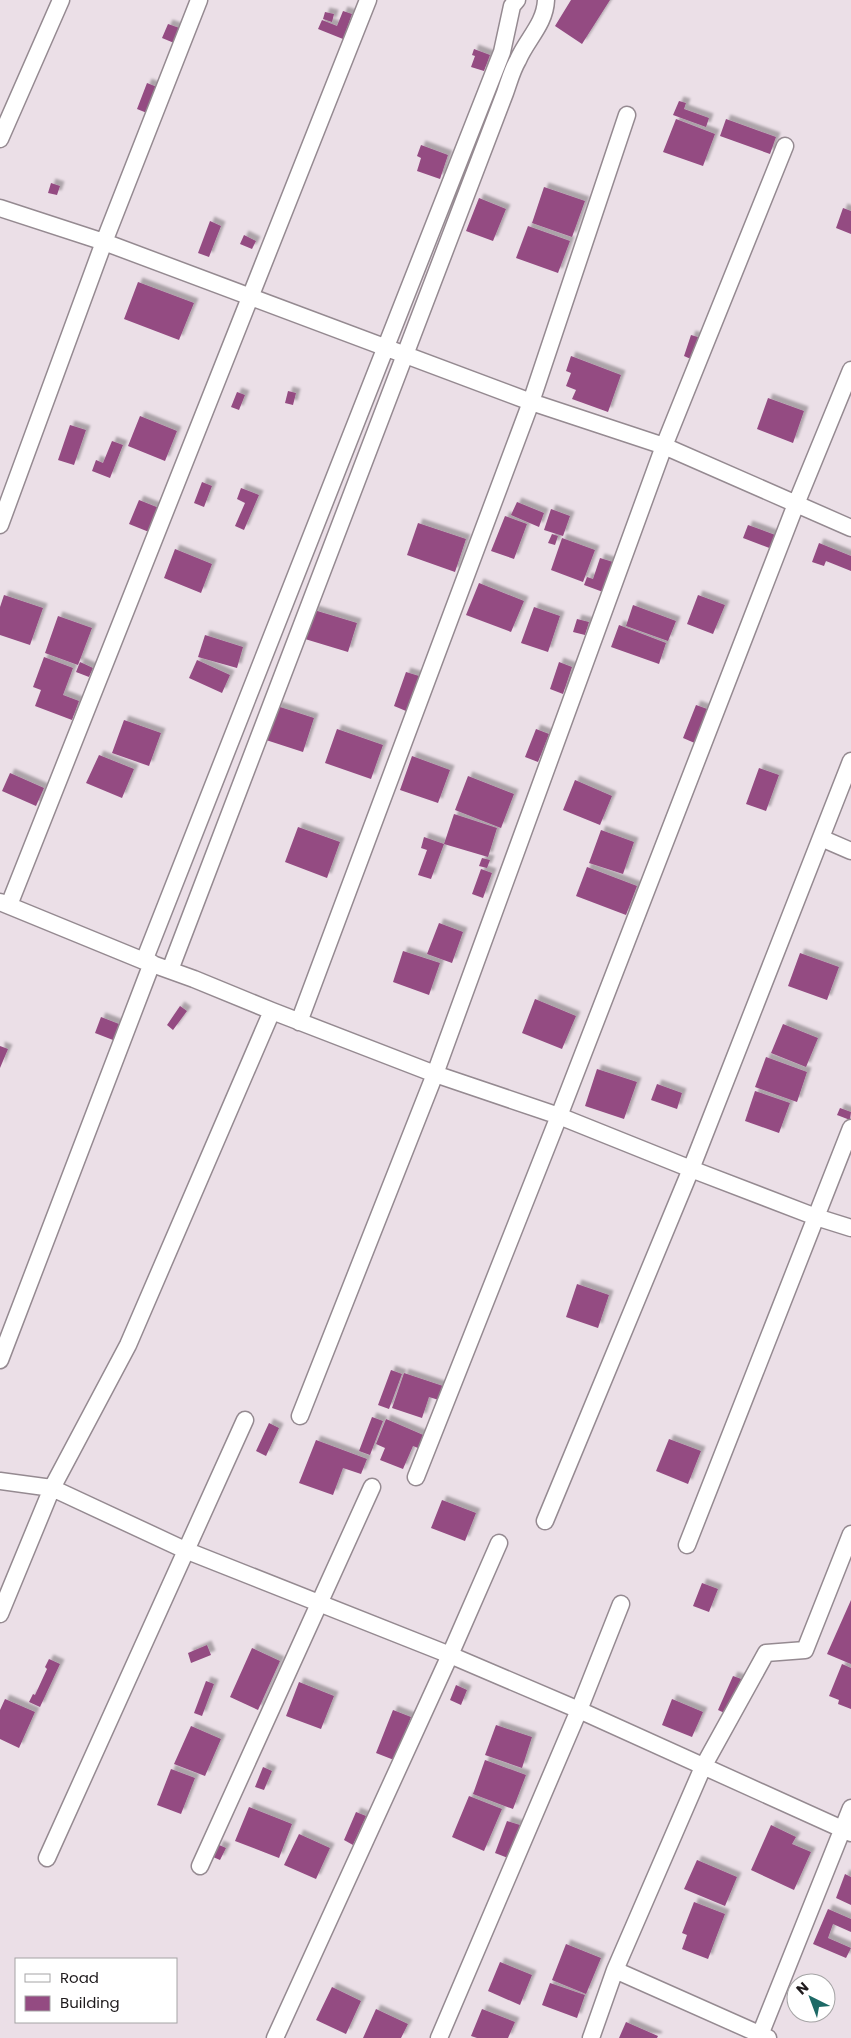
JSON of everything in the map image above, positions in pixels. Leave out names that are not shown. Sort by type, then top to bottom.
[{"type":"street","points":[[0,139],[61,0]]},
{"type":"street","points":[[0,525],[104,242],[199,0]]},
{"type":"street","points":[[368,0],[251,298],[5,904],[299,1022],[435,1074],[559,1116],[816,1217],[851,1228]]},
{"type":"street","points":[[0,1360],[148,962],[384,348],[502,52],[512,6],[517,0]]},
{"type":"street","points":[[170,970],[504,93],[518,58],[540,24],[546,10],[546,0]]},
{"type":"street","points":[[502,52],[518,58]]},
{"type":"street","points":[[488,87],[504,93]]},
{"type":"street","points":[[299,1022],[530,402],[627,116]]},
{"type":"street","points":[[300,1416],[435,1074],[664,446],[785,146]]},
{"type":"street","points":[[0,208],[104,242],[530,402],[664,446],[851,528]]},
{"type":"street","points":[[416,1477],[559,1116],[796,504],[851,370]]},
{"type":"street","points":[[545,1521],[691,1169],[851,761]]},
{"type":"street","points":[[821,838],[851,851]]},
{"type":"street","points":[[0,1614],[52,1488],[128,1345],[272,1011]]},
{"type":"street","points":[[687,1545],[851,1128]]},
{"type":"street","points":[[47,1858],[245,1420]]},
{"type":"street","points":[[0,1481],[52,1488],[185,1550],[320,1602],[579,1710],[847,1831]]},
{"type":"street","points":[[200,1866],[372,1487]]},
{"type":"street","points":[[591,2038],[615,1970],[703,1767],[766,1653],[805,1650],[851,1534]]},
{"type":"street","points":[[275,2038],[450,1655],[499,1543]]},
{"type":"street","points":[[439,2038],[579,1710],[621,1604]]},
{"type":"street","points":[[615,1970],[764,2036],[847,1831],[851,1808]]},
{"type":"building","points":[[571,0],[610,0],[582,44],[555,26]]},
{"type":"building","points":[[343,11],[352,14],[343,39],[318,29],[322,20],[337,26]]},
{"type":"building","points":[[325,12],[334,14],[332,22],[323,19]]},
{"type":"building","points":[[168,24],[185,30],[179,45],[162,38]]},
{"type":"building","points":[[474,49],[490,55],[484,71],[471,67],[475,56],[472,55]]},
{"type":"building","points":[[147,83],[162,89],[152,115],[137,109]]},
{"type":"building","points":[[679,101],[686,103],[684,109],[709,118],[706,127],[673,115]]},
{"type":"building","points":[[676,119],[715,134],[703,166],[663,152]]},
{"type":"building","points":[[726,119],[776,137],[770,154],[720,136]]},
{"type":"building","points":[[421,145],[448,155],[440,179],[417,171],[421,158],[417,156]]},
{"type":"building","points":[[51,183],[60,186],[57,195],[48,193]]},
{"type":"building","points":[[544,187],[585,201],[572,237],[532,223]]},
{"type":"building","points":[[479,198],[506,209],[493,241],[466,231]]},
{"type":"building","points":[[843,208],[851,211],[851,234],[836,228]]},
{"type":"building","points":[[210,221],[221,226],[209,257],[198,253]]},
{"type":"building","points":[[528,226],[570,241],[558,273],[516,258]]},
{"type":"building","points":[[244,235],[256,241],[252,249],[240,244]]},
{"type":"building","points":[[138,282],[194,303],[179,340],[124,319]]},
{"type":"building","points":[[691,335],[701,338],[693,360],[684,356]]},
{"type":"building","points":[[571,356],[621,375],[608,412],[572,399],[576,390],[566,386],[571,373],[566,371]]},
{"type":"building","points":[[288,391],[296,393],[293,405],[285,403]]},
{"type":"building","points":[[237,392],[245,395],[239,410],[231,407]]},
{"type":"building","points":[[768,398],[804,411],[793,443],[757,429]]},
{"type":"building","points":[[140,416],[177,431],[165,461],[128,446]]},
{"type":"building","points":[[70,425],[86,430],[74,465],[58,460]]},
{"type":"building","points":[[112,441],[123,445],[110,478],[92,471],[96,460],[103,463]]},
{"type":"building","points":[[202,482],[212,486],[204,507],[194,503]]},
{"type":"building","points":[[241,488],[259,495],[244,530],[235,526],[245,503],[237,499]]},
{"type":"building","points":[[139,500],[159,508],[149,532],[129,524]]},
{"type":"building","points":[[517,502],[544,513],[539,527],[511,515]]},
{"type":"building","points":[[551,509],[570,516],[563,536],[544,530]]},
{"type":"building","points":[[505,516],[527,524],[514,559],[491,551]]},
{"type":"building","points":[[418,523],[466,539],[455,572],[407,555]]},
{"type":"building","points":[[748,525],[778,536],[772,549],[743,538]]},
{"type":"building","points":[[552,534],[558,536],[555,545],[548,543]]},
{"type":"building","points":[[562,538],[595,550],[583,582],[551,570]]},
{"type":"building","points":[[819,543],[851,556],[851,571],[826,561],[824,566],[812,562]]},
{"type":"building","points":[[175,549],[212,564],[201,593],[164,578]]},
{"type":"building","points":[[600,558],[613,562],[603,592],[584,585],[587,577],[593,579]]},
{"type":"building","points":[[479,583],[524,601],[511,632],[466,615]]},
{"type":"building","points":[[4,595],[43,608],[30,645],[0,635],[0,607]]},
{"type":"building","points":[[698,595],[725,605],[713,634],[687,624]]},
{"type":"building","points":[[633,605],[676,621],[668,641],[626,626]]},
{"type":"building","points":[[534,607],[560,616],[548,652],[521,643]]},
{"type":"building","points":[[314,610],[357,623],[348,652],[305,639]]},
{"type":"building","points":[[58,616],[92,628],[78,665],[45,653]]},
{"type":"building","points":[[577,619],[589,622],[585,635],[573,632]]},
{"type":"building","points":[[619,625],[666,643],[659,664],[611,647]]},
{"type":"building","points":[[205,635],[243,647],[237,668],[198,657]]},
{"type":"building","points":[[44,657],[73,668],[63,695],[79,701],[72,720],[35,706],[41,690],[33,687]]},
{"type":"building","points":[[197,660],[230,675],[222,693],[189,678]]},
{"type":"building","points":[[80,662],[93,668],[89,677],[76,672]]},
{"type":"building","points":[[559,662],[572,667],[563,694],[550,689]]},
{"type":"building","points":[[406,672],[419,676],[406,711],[394,706]]},
{"type":"building","points":[[696,705],[710,710],[697,744],[683,738]]},
{"type":"building","points":[[277,706],[314,718],[303,752],[266,740]]},
{"type":"building","points":[[124,720],[161,733],[149,766],[112,753]]},
{"type":"building","points":[[337,729],[383,745],[371,779],[325,763]]},
{"type":"building","points":[[536,729],[549,734],[538,762],[525,757]]},
{"type":"building","points":[[99,755],[134,769],[122,798],[86,783]]},
{"type":"building","points":[[412,756],[450,770],[438,803],[400,790]]},
{"type":"building","points":[[759,768],[779,775],[766,811],[746,804]]},
{"type":"building","points":[[10,773],[44,788],[36,806],[2,791]]},
{"type":"building","points":[[468,776],[514,794],[501,828],[455,810]]},
{"type":"building","points":[[575,780],[612,796],[600,825],[563,810]]},
{"type":"building","points":[[454,814],[497,828],[488,857],[444,844]]},
{"type":"building","points":[[298,827],[340,842],[327,878],[285,862]]},
{"type":"building","points":[[601,830],[634,842],[623,874],[589,863]]},
{"type":"building","points":[[424,837],[444,844],[431,879],[418,875],[427,850],[421,848]]},
{"type":"building","points":[[482,858],[490,860],[487,868],[479,866]]},
{"type":"building","points":[[587,867],[637,886],[626,915],[576,896]]},
{"type":"building","points":[[481,869],[492,873],[483,898],[472,894]]},
{"type":"building","points":[[439,923],[463,932],[452,963],[427,954]]},
{"type":"building","points":[[403,951],[440,963],[429,995],[393,982]]},
{"type":"building","points":[[800,953],[839,967],[827,1000],[788,986]]},
{"type":"building","points":[[535,999],[576,1016],[562,1049],[522,1033]]},
{"type":"building","points":[[180,1006],[187,1011],[173,1030],[167,1025]]},
{"type":"building","points":[[101,1017],[119,1024],[113,1040],[95,1033]]},
{"type":"building","points":[[783,1024],[818,1038],[806,1067],[771,1053]]},
{"type":"building","points":[[0,1046],[8,1049],[0,1068]]},
{"type":"building","points":[[766,1057],[807,1072],[797,1102],[755,1087]]},
{"type":"building","points":[[597,1069],[637,1082],[624,1119],[585,1106]]},
{"type":"building","points":[[657,1084],[682,1093],[677,1109],[651,1100]]},
{"type":"building","points":[[755,1091],[790,1103],[779,1133],[745,1121]]},
{"type":"building","points":[[840,1108],[851,1112],[850,1120],[837,1115]]},
{"type":"building","points":[[577,1284],[609,1295],[598,1328],[566,1317]]},
{"type":"building","points":[[391,1370],[402,1374],[389,1409],[378,1405]]},
{"type":"building","points":[[404,1373],[446,1387],[442,1401],[429,1397],[422,1418],[392,1408]]},
{"type":"building","points":[[372,1417],[383,1421],[370,1455],[359,1451]]},
{"type":"building","points":[[386,1419],[428,1437],[423,1450],[413,1446],[403,1469],[380,1460],[385,1448],[376,1444]]},
{"type":"building","points":[[269,1423],[279,1428],[266,1456],[256,1451]]},
{"type":"building","points":[[669,1439],[701,1451],[688,1484],[656,1471]]},
{"type":"building","points":[[316,1440],[367,1459],[361,1474],[343,1468],[333,1495],[299,1483]]},
{"type":"building","points":[[442,1500],[476,1513],[465,1541],[431,1528]]},
{"type":"building","points":[[702,1583],[718,1589],[709,1612],[693,1606]]},
{"type":"building","points":[[851,1600],[851,1664],[827,1654]]},
{"type":"building","points":[[207,1645],[211,1655],[191,1663],[188,1653]]},
{"type":"building","points":[[252,1648],[280,1661],[258,1710],[230,1697]]},
{"type":"building","points":[[49,1659],[60,1664],[40,1707],[29,1702],[33,1694],[35,1695],[47,1669],[45,1667]]},
{"type":"building","points":[[842,1664],[851,1668],[851,1709],[838,1704],[839,1700],[829,1696]]},
{"type":"building","points":[[733,1676],[744,1680],[729,1715],[718,1710]]},
{"type":"building","points":[[206,1681],[214,1684],[202,1716],[194,1713]]},
{"type":"building","points":[[299,1682],[334,1696],[321,1729],[286,1716]]},
{"type":"building","points":[[456,1685],[467,1690],[461,1705],[450,1700]]},
{"type":"building","points":[[5,1699],[35,1712],[19,1748],[0,1739],[0,1710]]},
{"type":"building","points":[[672,1699],[703,1712],[692,1737],[662,1725]]},
{"type":"building","points":[[393,1710],[411,1717],[394,1760],[376,1753]]},
{"type":"building","points":[[496,1725],[532,1737],[522,1768],[485,1755]]},
{"type":"building","points":[[191,1726],[221,1739],[205,1776],[174,1764]]},
{"type":"building","points":[[485,1760],[526,1775],[513,1809],[473,1794]]},
{"type":"building","points":[[263,1767],[272,1771],[264,1790],[255,1787]]},
{"type":"building","points":[[171,1769],[195,1778],[181,1814],[157,1805]]},
{"type":"building","points":[[469,1796],[502,1809],[484,1851],[452,1837]]},
{"type":"building","points":[[249,1807],[292,1824],[279,1858],[235,1841]]},
{"type":"building","points":[[356,1812],[366,1816],[353,1845],[344,1840]]},
{"type":"building","points":[[507,1821],[520,1825],[508,1858],[495,1853]]},
{"type":"building","points":[[771,1825],[796,1837],[792,1844],[811,1852],[794,1890],[751,1870]]},
{"type":"building","points":[[299,1834],[330,1848],[316,1879],[284,1865]]},
{"type":"building","points":[[219,1845],[226,1848],[220,1860],[213,1857]]},
{"type":"building","points":[[697,1860],[737,1877],[725,1906],[684,1889]]},
{"type":"building","points":[[845,1874],[851,1877],[851,1905],[836,1898]]},
{"type":"building","points":[[694,1902],[725,1914],[708,1959],[682,1949],[687,1935],[682,1933]]},
{"type":"building","points":[[828,1909],[851,1919],[851,1932],[833,1924],[828,1938],[851,1948],[846,1958],[813,1944]]},
{"type":"building","points":[[566,1944],[601,1958],[586,1994],[552,1980]]},
{"type":"building","points":[[500,1962],[532,1975],[520,2005],[488,1991]]},
{"type":"building","points":[[550,1983],[585,1995],[577,2018],[542,2005]]},
{"type":"building","points":[[332,1987],[361,2001],[346,2034],[316,2020]]},
{"type":"building","points":[[376,2009],[408,2024],[401,2038],[363,2038]]},
{"type":"building","points":[[482,2009],[515,2022],[508,2038],[477,2038],[471,2036]]},
{"type":"building","points":[[626,2022],[658,2036],[657,2038],[619,2038]]}]
